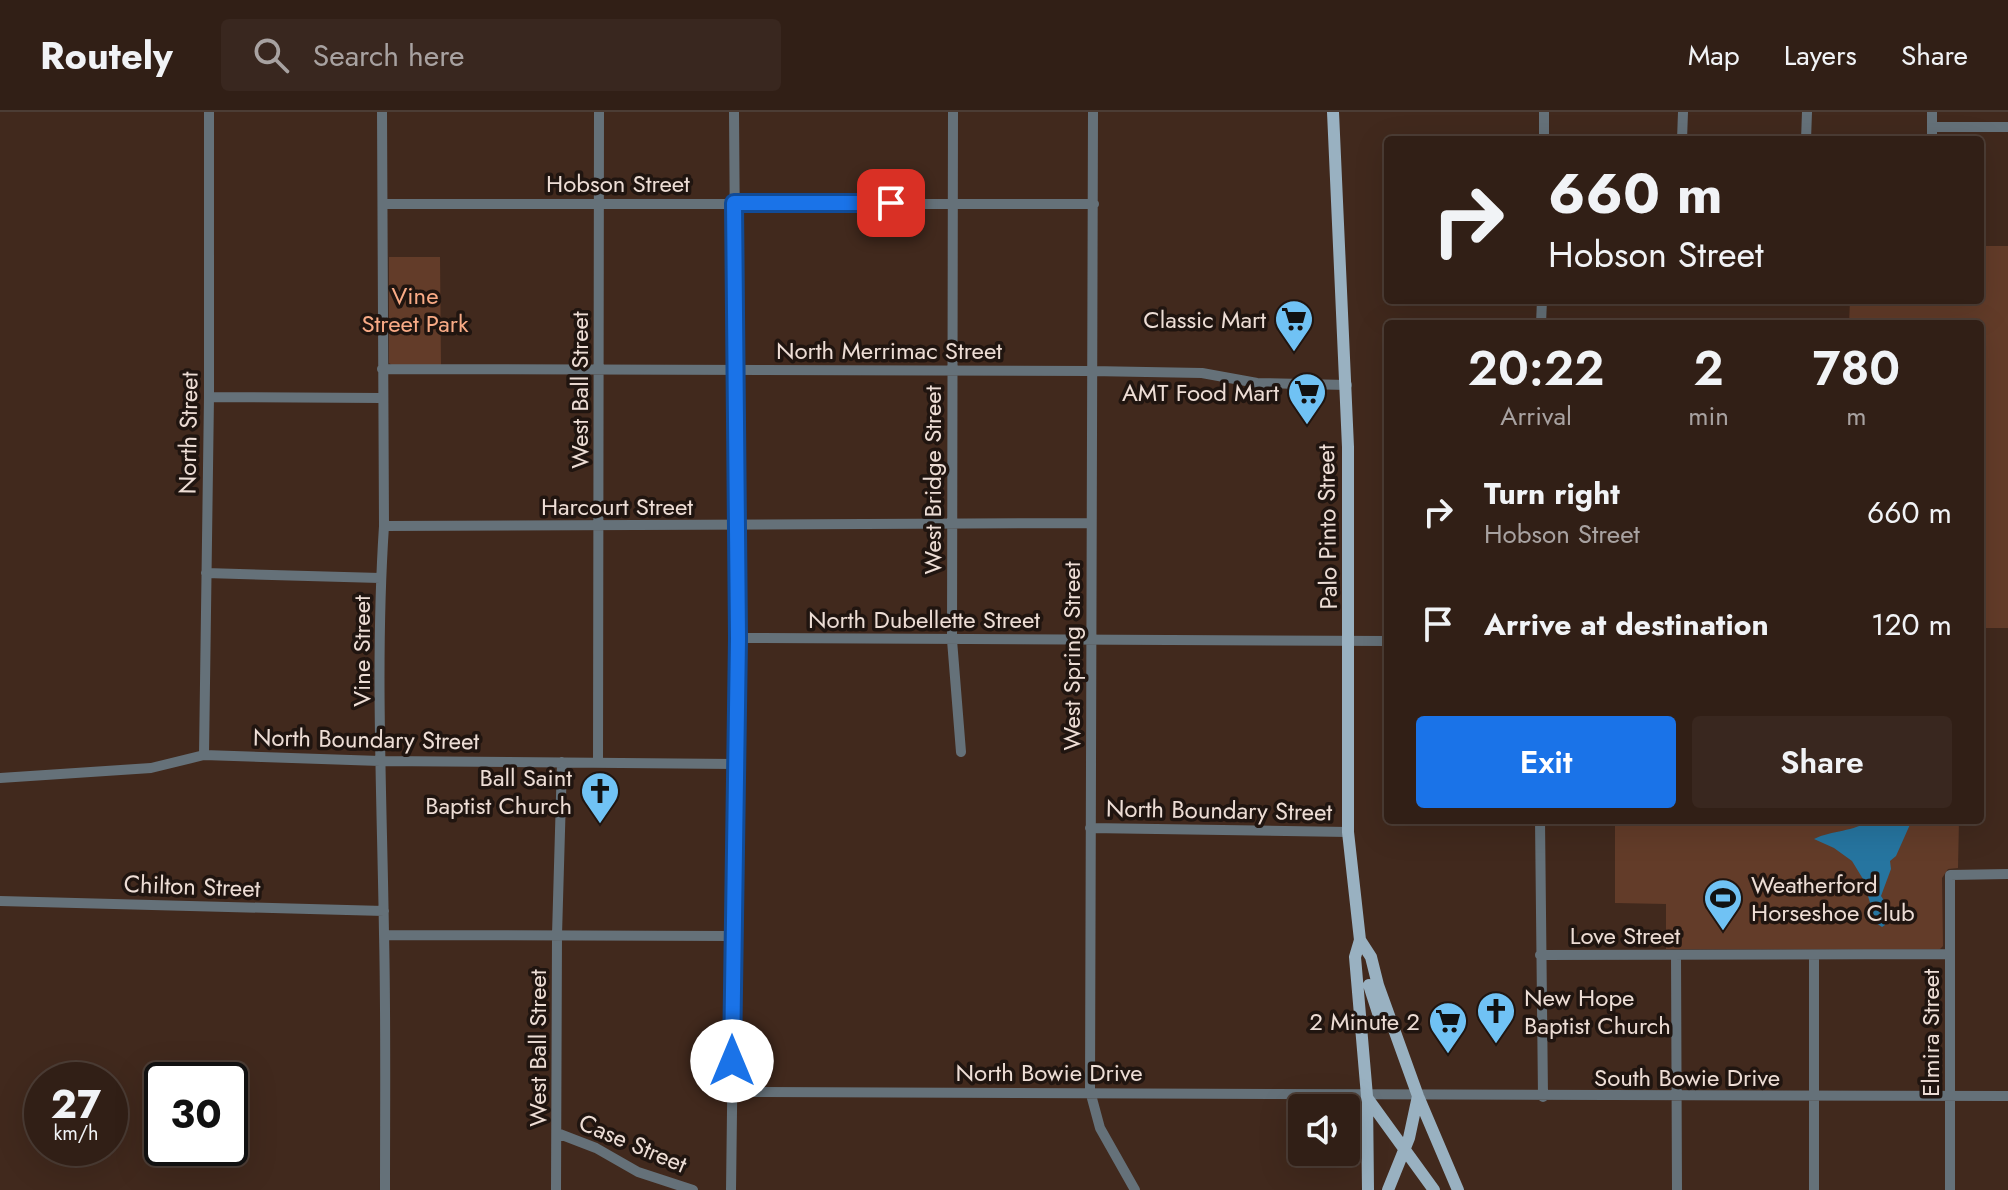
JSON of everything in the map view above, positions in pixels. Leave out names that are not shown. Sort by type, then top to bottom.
[{"type":"main road","name":"Palo Pinto Street","points":[[1333,112],[1347,385],[1350,642],[1348,832],[1360,940],[1355,957],[1394,1030],[1458,1190]]},
{"type":"main road","name":"Palo Pinto Street","points":[[1360,940],[1371,957],[1368,985],[1368,1190]]},
{"type":"main road","points":[[1367,1096],[1434,1190]]},
{"type":"main road","points":[[1388,1190],[1405,1149],[1418,1096]]},
{"type":"main road","points":[[1369,1155],[1376,1179],[1375,1190]]},
{"type":"street","name":"North Street","points":[[204,755],[209,112]]},
{"type":"street","name":"Vine Street","points":[[382,112],[384,526],[380,578],[380,761],[385,1190]]},
{"type":"street","name":"West Ball Street","points":[[598,763],[599,112]]},
{"type":"street","points":[[731,1190],[734,764],[738,638],[734,112]]},
{"type":"street","name":"West Bridge Street","points":[[953,112],[952,640],[961,752]]},
{"type":"street","name":"West Spring Street","points":[[1093,112],[1090,1091],[1100,1128],[1135,1190]]},
{"type":"street","points":[[1544,112],[1544,136]]},
{"type":"street","points":[[1682,136],[1683,112]]},
{"type":"street","points":[[1806,136],[1807,112]]},
{"type":"street","points":[[1932,112],[1932,136]]},
{"type":"street","points":[[1932,127],[2008,127]]},
{"type":"street","name":"Hobson Street","points":[[383,204],[1094,204]]},
{"type":"street","name":"North Merrimac Street","points":[[382,369],[1091,371],[1202,373],[1257,383],[1347,385]]},
{"type":"street","points":[[209,397],[382,398]]},
{"type":"street","name":"Harcourt Street","points":[[384,526],[1091,523]]},
{"type":"street","points":[[206,573],[380,578]]},
{"type":"street","name":"North Dubellette Street","points":[[738,638],[1384,641]]},
{"type":"street","name":"North Boundary Street","points":[[0,778],[151,768],[204,755],[380,761],[734,764]]},
{"type":"street","name":"West Ball Street","points":[[556,1190],[557,935],[562,762]]},
{"type":"street","points":[[1540,824],[1543,1097]]},
{"type":"street","name":"North Boundary Street","points":[[1090,828],[1348,832]]},
{"type":"street","name":"Elmira Street","points":[[1950,1190],[1950,875],[2008,874]]},
{"type":"street","name":"Chilton Street","points":[[0,901],[384,911]]},
{"type":"street","points":[[384,935],[733,936]]},
{"type":"street","name":"Love Street","points":[[1540,955],[1950,954]]},
{"type":"street","points":[[1676,955],[1677,1190]]},
{"type":"street","points":[[1814,955],[1814,1190]]},
{"type":"street","name":"North Bowie Drive","points":[[732,1092],[1090,1091],[1367,1096]]},
{"type":"street","name":"South Bowie Drive","points":[[1367,1096],[2008,1096]]},
{"type":"street","name":"Case Street","points":[[557,1133],[596,1148],[638,1172],[693,1190]]},
{"type":"green space","points":[[1984,246],[2008,246],[2008,628],[1984,628],[1984,320],[1849,320],[1850,304],[1984,304]]},
{"type":"green space","name":"Vine Street Park","points":[[389,257],[440,257],[441,366],[393,366],[389,363]]},
{"type":"green space","points":[[1615,824],[1959,824],[1958,868],[1948,869],[1942,878],[1943,946],[1940,949],[1666,949],[1666,904],[1615,903]]},
{"type":"water","points":[[1863,824],[1910,824],[1896,856],[1890,861],[1891,869],[1881,896],[1885,902],[1885,925],[1882,927],[1876,923],[1863,879],[1852,861],[1814,839]]},
{"type":"place","name":"Classic Mart","points":[[1294,353]]},
{"type":"place","name":"AMT Food Mart","points":[[1307,426]]},
{"type":"place","name":"Ball Saint Baptist Church","points":[[600,825]]},
{"type":"place","name":"Weatherford Horseshoe Club","points":[[1723,932]]},
{"type":"place","name":"New Hope Baptist Church","points":[[1496,1045]]},
{"type":"place","name":"2 Minute 2","points":[[1448,1055]]},
{"type":"route","points":[[732,1061],[738,638],[734,203],[891,203]]}]
